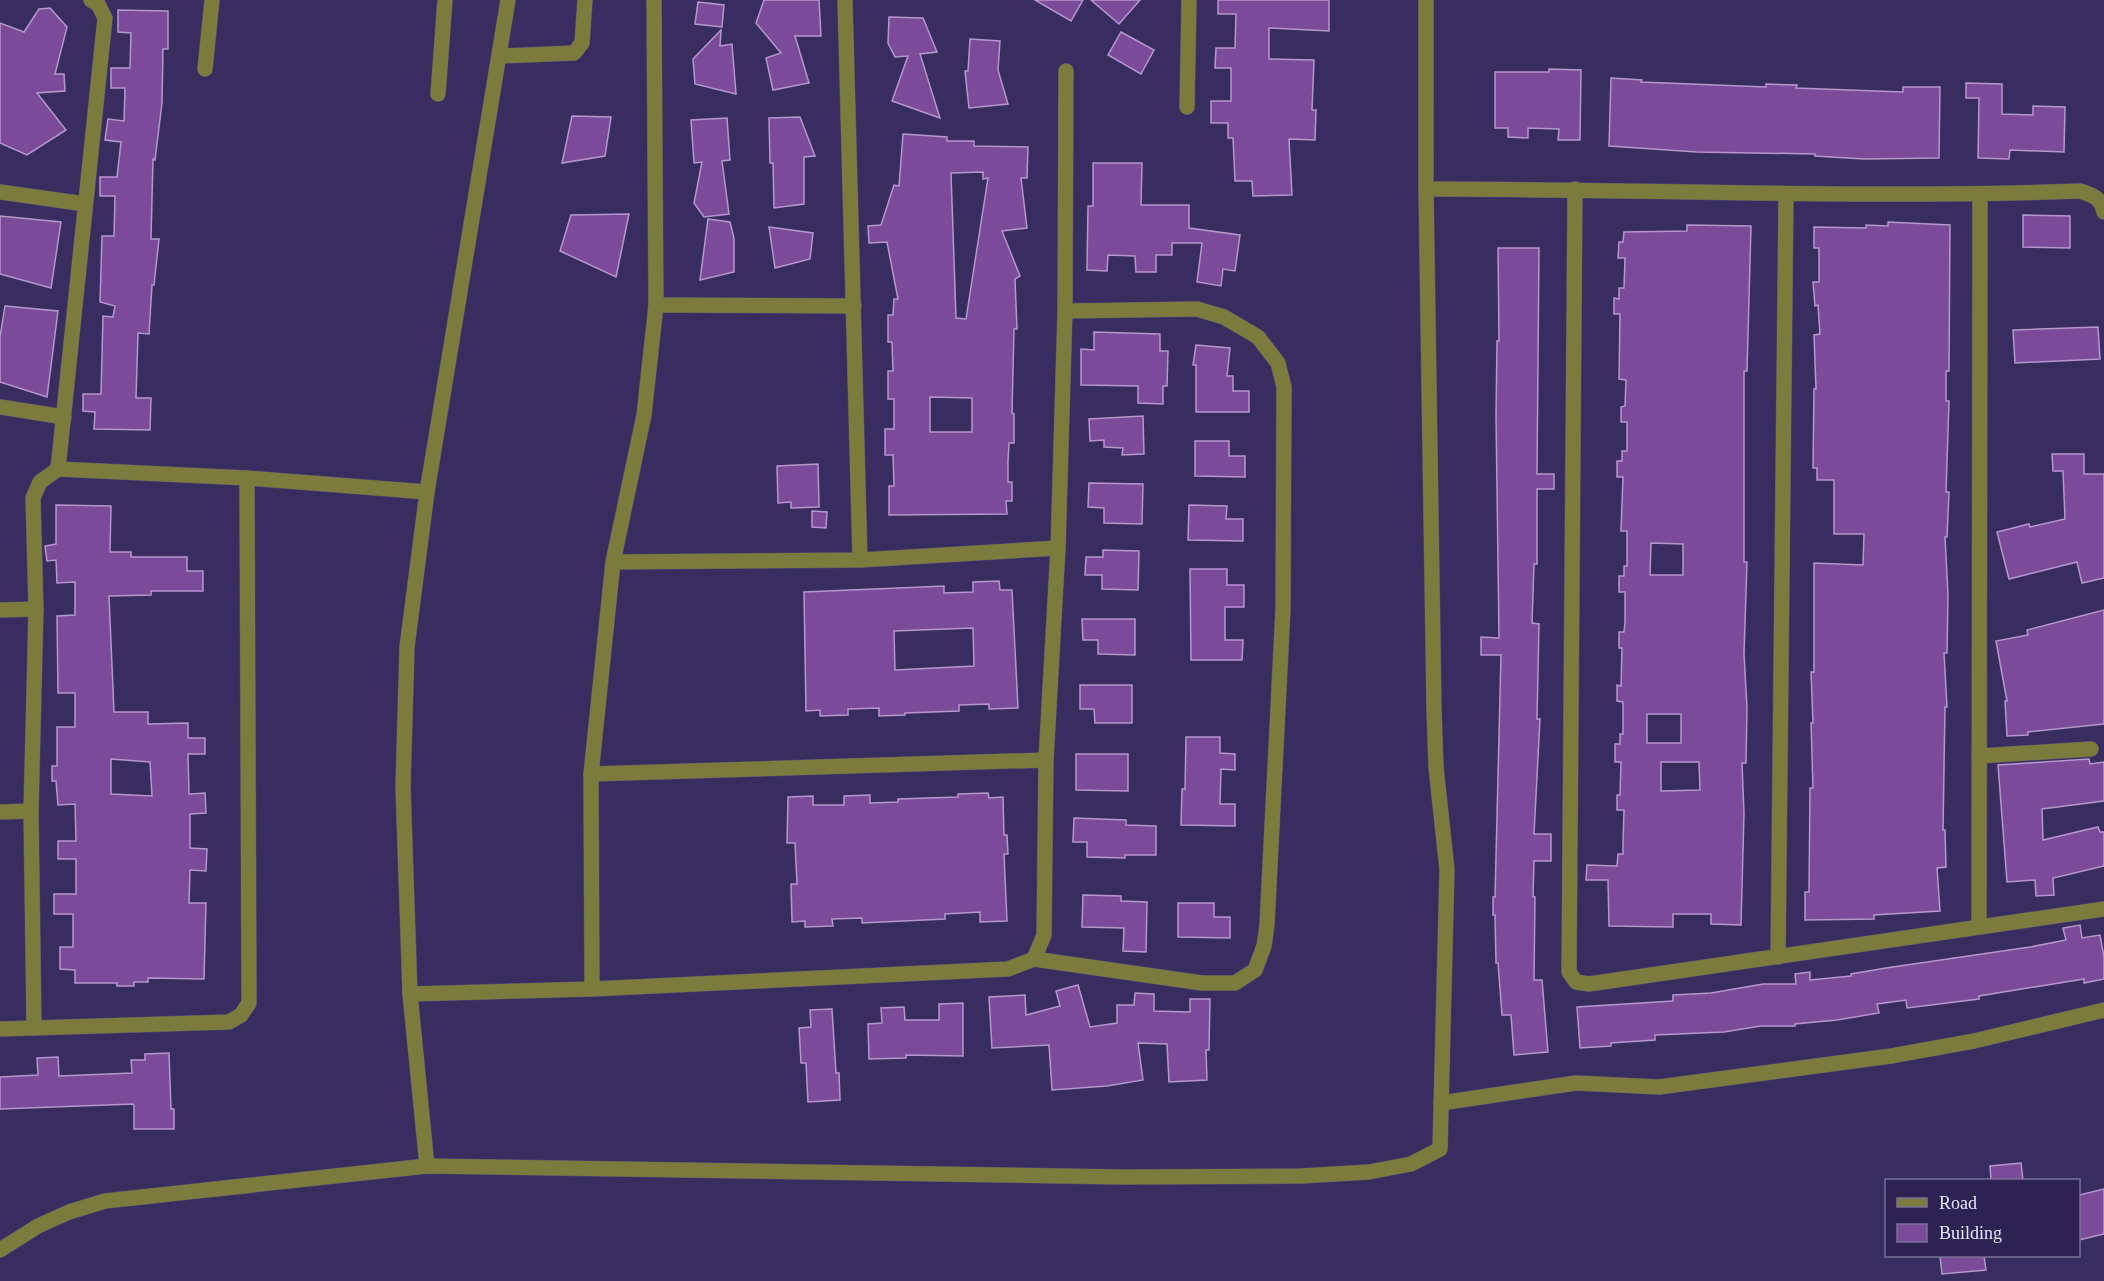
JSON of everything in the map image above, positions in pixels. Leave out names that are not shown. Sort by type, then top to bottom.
[{"type":"street","points":[[58,469],[105,18],[98,4],[91,0]]},
{"type":"street","points":[[206,69],[212,0]]},
{"type":"street","points":[[438,94],[445,0]]},
{"type":"street","points":[[428,1166],[410,994],[403,788],[406,659],[427,492],[508,0]]},
{"type":"street","points":[[499,56],[574,53],[582,43],[585,0]]},
{"type":"street","points":[[592,989],[591,774],[613,562],[644,415],[656,305],[654,0]]},
{"type":"street","points":[[845,0],[860,560]]},
{"type":"street","points":[[1187,107],[1189,0]]},
{"type":"street","points":[[0,1250],[38,1226],[69,1212],[105,1200],[428,1166],[1124,1177],[1301,1176],[1369,1172],[1411,1164],[1440,1149],[1447,870],[1436,767],[1426,189],[1426,0]]},
{"type":"street","points":[[1034,960],[1044,935],[1046,760],[1058,548],[1065,311],[1066,71]]},
{"type":"street","points":[[1426,189],[1980,195],[2080,191],[2094,195],[2104,212]]},
{"type":"street","points":[[1575,189],[1569,972],[1576,982],[1589,984],[2104,909]]},
{"type":"street","points":[[0,192],[85,204]]},
{"type":"street","points":[[1778,957],[1786,194]]},
{"type":"street","points":[[1979,927],[1980,195]]},
{"type":"street","points":[[656,305],[854,306]]},
{"type":"street","points":[[410,994],[592,989],[1008,969],[1034,960],[1202,983],[1235,983],[1255,970],[1264,946],[1267,925],[1283,609],[1284,387],[1278,363],[1258,337],[1224,317],[1197,309],[1065,311]]},
{"type":"street","points":[[0,407],[64,417]]},
{"type":"street","points":[[34,1028],[31,811],[36,609],[33,498],[40,482],[58,469],[247,478],[427,492]]},
{"type":"street","points":[[0,1029],[229,1022],[241,1014],[249,1003],[247,478]]},
{"type":"street","points":[[613,562],[860,560],[1058,548]]},
{"type":"street","points":[[0,610],[36,609]]},
{"type":"street","points":[[1979,756],[2091,749]]},
{"type":"street","points":[[591,774],[1046,760]]},
{"type":"street","points":[[0,812],[31,811]]},
{"type":"street","points":[[1441,1103],[1576,1083],[1659,1087],[1879,1058],[1974,1041],[2104,1010]]},
{"type":"building","points":[[764,0],[819,0],[821,36],[795,36],[809,83],[773,90],[766,58],[781,53],[756,23]]},
{"type":"building","points":[[1035,0],[1083,0],[1071,21]]},
{"type":"building","points":[[1091,0],[1140,0],[1119,24]]},
{"type":"building","points":[[1218,0],[1329,0],[1329,31],[1269,28],[1269,59],[1314,60],[1312,110],[1316,110],[1315,140],[1289,139],[1292,195],[1253,196],[1252,181],[1235,181],[1233,138],[1228,138],[1228,123],[1211,123],[1211,101],[1231,101],[1231,68],[1215,68],[1216,48],[1235,48],[1236,14],[1218,14]]},
{"type":"building","points":[[698,2],[724,5],[722,27],[695,24]]},
{"type":"building","points":[[50,8],[67,27],[55,74],[64,74],[65,91],[37,93],[66,130],[27,155],[0,143],[0,23],[24,32],[39,9]]},
{"type":"building","points":[[118,10],[168,11],[168,49],[163,49],[162,103],[155,160],[153,159],[151,239],[159,239],[154,285],[152,285],[149,334],[138,333],[136,398],[151,398],[150,430],[94,429],[95,412],[83,411],[83,394],[101,394],[103,316],[113,317],[115,306],[100,302],[102,236],[114,236],[115,196],[100,196],[100,177],[117,177],[121,142],[105,140],[108,119],[124,121],[125,88],[111,88],[111,68],[130,68],[131,33],[118,32]]},
{"type":"building","points":[[889,17],[923,18],[937,52],[920,54],[940,118],[892,101],[908,56],[895,57],[888,43]]},
{"type":"building","points":[[721,30],[720,46],[732,44],[736,94],[695,84],[693,59]]},
{"type":"building","points":[[1121,32],[1154,50],[1141,74],[1108,55]]},
{"type":"building","points":[[970,39],[1000,41],[998,70],[1008,104],[969,108],[965,71],[968,71]]},
{"type":"building","points":[[1549,69],[1581,70],[1580,140],[1558,140],[1559,129],[1528,128],[1528,138],[1508,137],[1508,128],[1495,128],[1495,72],[1549,72]]},
{"type":"building","points":[[1611,78],[1642,80],[1641,82],[1766,87],[1766,84],[1797,85],[1796,88],[1903,92],[1903,87],[1940,87],[1939,158],[1864,159],[1815,156],[1815,154],[1697,152],[1609,146]]},
{"type":"building","points":[[1966,83],[2002,84],[2002,114],[2033,115],[2033,106],[2065,107],[2064,152],[2010,150],[2009,159],[1978,158],[1979,98],[1966,98]]},
{"type":"building","points":[[572,116],[611,117],[605,156],[562,163]]},
{"type":"building","points":[[800,117],[815,156],[804,157],[804,204],[774,208],[769,118]]},
{"type":"building","points":[[727,118],[730,160],[722,161],[729,214],[704,217],[694,203],[702,162],[694,163],[691,120]]},
{"type":"building","points":[[903,134],[947,137],[947,141],[974,141],[974,146],[1028,147],[1027,178],[1021,178],[1027,228],[1002,231],[1020,276],[1015,279],[1017,329],[1014,329],[1012,413],[1014,414],[1014,443],[1009,443],[1008,482],[1012,482],[1012,501],[1006,501],[1007,514],[889,515],[889,486],[894,486],[893,455],[885,455],[885,429],[894,429],[894,399],[888,399],[888,371],[893,371],[892,342],[888,342],[888,315],[893,315],[894,299],[898,299],[887,242],[869,243],[868,226],[881,225],[894,185],[899,186]],"holes":[[[983,172],[983,179],[988,178],[966,319],[956,318],[951,173]],[[930,397],[972,398],[972,432],[930,432]]]},
{"type":"building","points":[[1093,163],[1142,163],[1141,205],[1189,205],[1189,228],[1240,235],[1235,271],[1223,269],[1221,286],[1197,282],[1202,243],[1172,243],[1172,255],[1156,255],[1156,272],[1136,272],[1135,256],[1108,255],[1107,271],[1087,270],[1088,206],[1093,206]]},
{"type":"building","points":[[629,214],[616,277],[560,251],[571,215]]},
{"type":"building","points":[[2023,215],[2070,216],[2070,248],[2023,247]]},
{"type":"building","points":[[0,216],[61,222],[51,288],[0,274]]},
{"type":"building","points":[[708,219],[730,222],[734,238],[734,272],[700,280]]},
{"type":"building","points":[[1888,222],[1950,225],[1949,371],[1946,371],[1946,401],[1949,401],[1946,492],[1949,492],[1947,537],[1945,537],[1948,595],[1947,653],[1944,653],[1947,707],[1945,707],[1943,830],[1945,830],[1946,867],[1937,868],[1940,911],[1874,915],[1874,919],[1805,920],[1805,892],[1809,892],[1810,788],[1813,788],[1811,672],[1814,672],[1814,563],[1863,565],[1864,534],[1834,534],[1834,480],[1817,480],[1817,468],[1813,468],[1814,389],[1816,389],[1814,335],[1820,334],[1818,305],[1815,306],[1813,282],[1819,282],[1819,248],[1814,248],[1814,227],[1866,228],[1866,225],[1888,226]]},
{"type":"building","points":[[1687,225],[1751,226],[1747,371],[1744,371],[1744,562],[1747,562],[1744,654],[1747,708],[1746,763],[1742,763],[1744,813],[1741,925],[1711,924],[1711,914],[1673,914],[1673,927],[1609,926],[1608,880],[1586,880],[1587,865],[1617,866],[1618,854],[1623,854],[1624,810],[1617,810],[1621,762],[1615,762],[1615,744],[1620,744],[1620,734],[1623,734],[1623,702],[1617,701],[1617,685],[1621,686],[1622,648],[1619,648],[1619,632],[1624,632],[1625,592],[1619,592],[1619,576],[1624,576],[1624,566],[1627,566],[1627,531],[1621,531],[1623,477],[1617,477],[1617,461],[1622,461],[1622,451],[1627,451],[1627,422],[1621,422],[1621,407],[1625,406],[1626,380],[1619,379],[1620,314],[1614,314],[1614,298],[1619,299],[1619,288],[1624,288],[1625,258],[1618,258],[1619,242],[1623,242],[1624,232],[1687,231]],"holes":[[[1651,543],[1683,544],[1683,575],[1650,575]],[[1647,714],[1681,714],[1681,743],[1647,743]],[[1661,762],[1699,762],[1700,790],[1661,791]]]},
{"type":"building","points":[[769,227],[813,233],[810,259],[775,268]]},
{"type":"building","points":[[1498,248],[1539,248],[1537,474],[1554,474],[1554,489],[1537,489],[1537,564],[1534,564],[1532,623],[1539,624],[1537,719],[1540,719],[1534,834],[1551,834],[1551,861],[1534,861],[1534,980],[1542,980],[1548,1052],[1514,1055],[1511,1015],[1502,1015],[1498,963],[1496,963],[1495,915],[1493,915],[1501,655],[1481,655],[1481,637],[1499,638],[1496,415],[1497,341],[1499,341]]},
{"type":"building","points":[[5,306],[58,311],[47,397],[0,382],[0,337]]},
{"type":"building","points":[[2098,327],[2100,359],[2015,363],[2013,330]]},
{"type":"building","points":[[1094,332],[1160,334],[1160,351],[1168,351],[1167,386],[1163,386],[1163,404],[1138,403],[1138,386],[1081,385],[1081,349],[1094,350]]},
{"type":"building","points":[[1196,345],[1230,348],[1227,376],[1233,376],[1233,391],[1249,391],[1249,412],[1196,412],[1196,365],[1193,365]]},
{"type":"building","points":[[1143,416],[1144,454],[1122,455],[1123,448],[1104,447],[1104,440],[1090,441],[1089,419]]},
{"type":"building","points":[[1195,441],[1229,441],[1229,456],[1245,456],[1245,477],[1195,476]]},
{"type":"building","points":[[2052,454],[2084,454],[2084,474],[2104,474],[2104,578],[2082,583],[2077,562],[2009,579],[1997,532],[2029,524],[2030,527],[2065,519],[2063,471],[2053,471]]},
{"type":"building","points":[[818,464],[819,507],[791,508],[791,502],[778,503],[777,466]]},
{"type":"building","points":[[1089,483],[1143,484],[1142,524],[1104,523],[1104,508],[1088,507]]},
{"type":"building","points":[[56,505],[111,506],[110,552],[131,552],[131,557],[187,557],[187,571],[203,571],[203,591],[151,591],[151,595],[109,596],[114,712],[148,712],[148,724],[188,723],[188,738],[205,738],[205,754],[188,754],[189,794],[205,793],[206,813],[190,814],[190,848],[207,849],[206,871],[190,870],[189,903],[206,903],[204,979],[148,978],[148,982],[134,982],[134,986],[117,986],[117,983],[75,983],[75,970],[60,969],[60,947],[73,947],[73,914],[54,914],[54,894],[76,894],[76,859],[58,859],[58,841],[76,841],[75,804],[58,805],[56,781],[52,781],[52,766],[57,766],[57,727],[75,727],[75,693],[58,693],[57,616],[75,615],[75,582],[57,583],[56,560],[47,561],[45,546],[56,544]],"holes":[[[111,759],[150,762],[152,796],[111,794]]]},
{"type":"building","points":[[1189,505],[1227,506],[1226,519],[1243,519],[1243,541],[1188,540]]},
{"type":"building","points":[[812,511],[827,512],[826,528],[812,527]]},
{"type":"building","points":[[1103,550],[1139,551],[1138,590],[1102,589],[1102,575],[1085,575],[1086,557],[1103,557]]},
{"type":"building","points":[[1190,569],[1227,569],[1227,585],[1244,585],[1244,607],[1225,607],[1225,640],[1243,640],[1242,660],[1191,660]]},
{"type":"building","points":[[999,581],[1000,590],[1012,590],[1018,708],[989,709],[989,704],[959,705],[959,711],[879,716],[879,708],[848,709],[848,715],[820,716],[820,710],[806,711],[804,592],[944,586],[944,593],[973,592],[973,582]],"holes":[[[973,628],[974,666],[895,670],[894,631]]]},
{"type":"building","points":[[2104,610],[2104,724],[2007,736],[2005,701],[2007,701],[1996,641],[2028,635],[2027,630]]},
{"type":"building","points":[[1082,619],[1135,619],[1135,655],[1098,654],[1098,640],[1083,640]]},
{"type":"building","points":[[1080,685],[1132,685],[1132,723],[1095,723],[1094,709],[1080,709]]},
{"type":"building","points":[[1186,737],[1220,737],[1220,753],[1235,754],[1235,770],[1221,769],[1220,804],[1235,804],[1235,826],[1181,825],[1182,789],[1185,789]]},
{"type":"building","points":[[1076,754],[1128,754],[1128,791],[1076,790]]},
{"type":"building","points":[[2089,759],[2090,764],[2104,762],[2104,801],[2042,809],[2043,840],[2098,827],[2100,832],[2104,832],[2104,866],[2053,878],[2054,895],[2036,896],[2035,880],[2007,882],[1998,765]]},
{"type":"building","points":[[988,793],[989,798],[1003,797],[1004,835],[1007,835],[1008,854],[1004,854],[1007,921],[980,922],[980,912],[945,914],[945,919],[862,923],[862,918],[832,919],[833,926],[805,927],[805,921],[792,922],[791,884],[797,884],[795,843],[787,843],[788,797],[813,796],[813,805],[844,805],[844,796],[870,795],[870,803]]},
{"type":"building","points":[[1074,818],[1126,820],[1126,825],[1156,826],[1156,855],[1125,855],[1125,858],[1087,857],[1087,842],[1073,842]]},
{"type":"building","points":[[1083,895],[1121,896],[1121,901],[1147,902],[1146,952],[1123,951],[1124,928],[1082,927]]},
{"type":"building","points":[[1178,903],[1214,903],[1214,917],[1230,917],[1230,938],[1178,937]]},
{"type":"building","points":[[2080,925],[2082,938],[2100,935],[2104,957],[2104,979],[2084,983],[2084,979],[1979,996],[1979,999],[1907,1008],[1906,1000],[1877,1004],[1879,1013],[1795,1024],[1795,1026],[1761,1026],[1724,1032],[1655,1035],[1655,1040],[1580,1048],[1577,1007],[1673,1001],[1673,995],[1711,993],[1763,984],[1796,984],[1795,974],[1810,972],[1810,980],[1851,976],[1851,974],[1886,968],[2030,947],[2066,940],[2063,928]]},
{"type":"building","points":[[1078,985],[1090,1027],[1117,1023],[1117,1005],[1134,1005],[1135,993],[1154,994],[1154,1011],[1190,1012],[1190,999],[1210,999],[1209,1050],[1206,1050],[1207,1080],[1169,1082],[1167,1044],[1138,1043],[1143,1080],[1107,1086],[1052,1090],[1049,1045],[992,1048],[989,997],[1025,995],[1026,1015],[1060,1006],[1056,991]]},
{"type":"building","points":[[963,1003],[963,1056],[906,1055],[906,1058],[869,1059],[868,1024],[882,1023],[881,1008],[904,1007],[905,1020],[939,1020],[939,1004]]},
{"type":"building","points":[[832,1009],[840,1100],[808,1102],[806,1063],[801,1063],[799,1028],[811,1027],[810,1010]]},
{"type":"building","points":[[169,1053],[174,1129],[134,1129],[133,1104],[0,1109],[0,1077],[38,1075],[37,1058],[58,1057],[59,1076],[132,1073],[131,1060],[145,1060],[145,1054]]},
{"type":"building","points":[[2021,1163],[2023,1179],[1991,1179],[1990,1166]]},
{"type":"building","points":[[2104,1189],[2104,1234],[2080,1240],[2080,1195]]},
{"type":"building","points":[[1940,1257],[1984,1257],[1986,1270],[1942,1274]]}]
